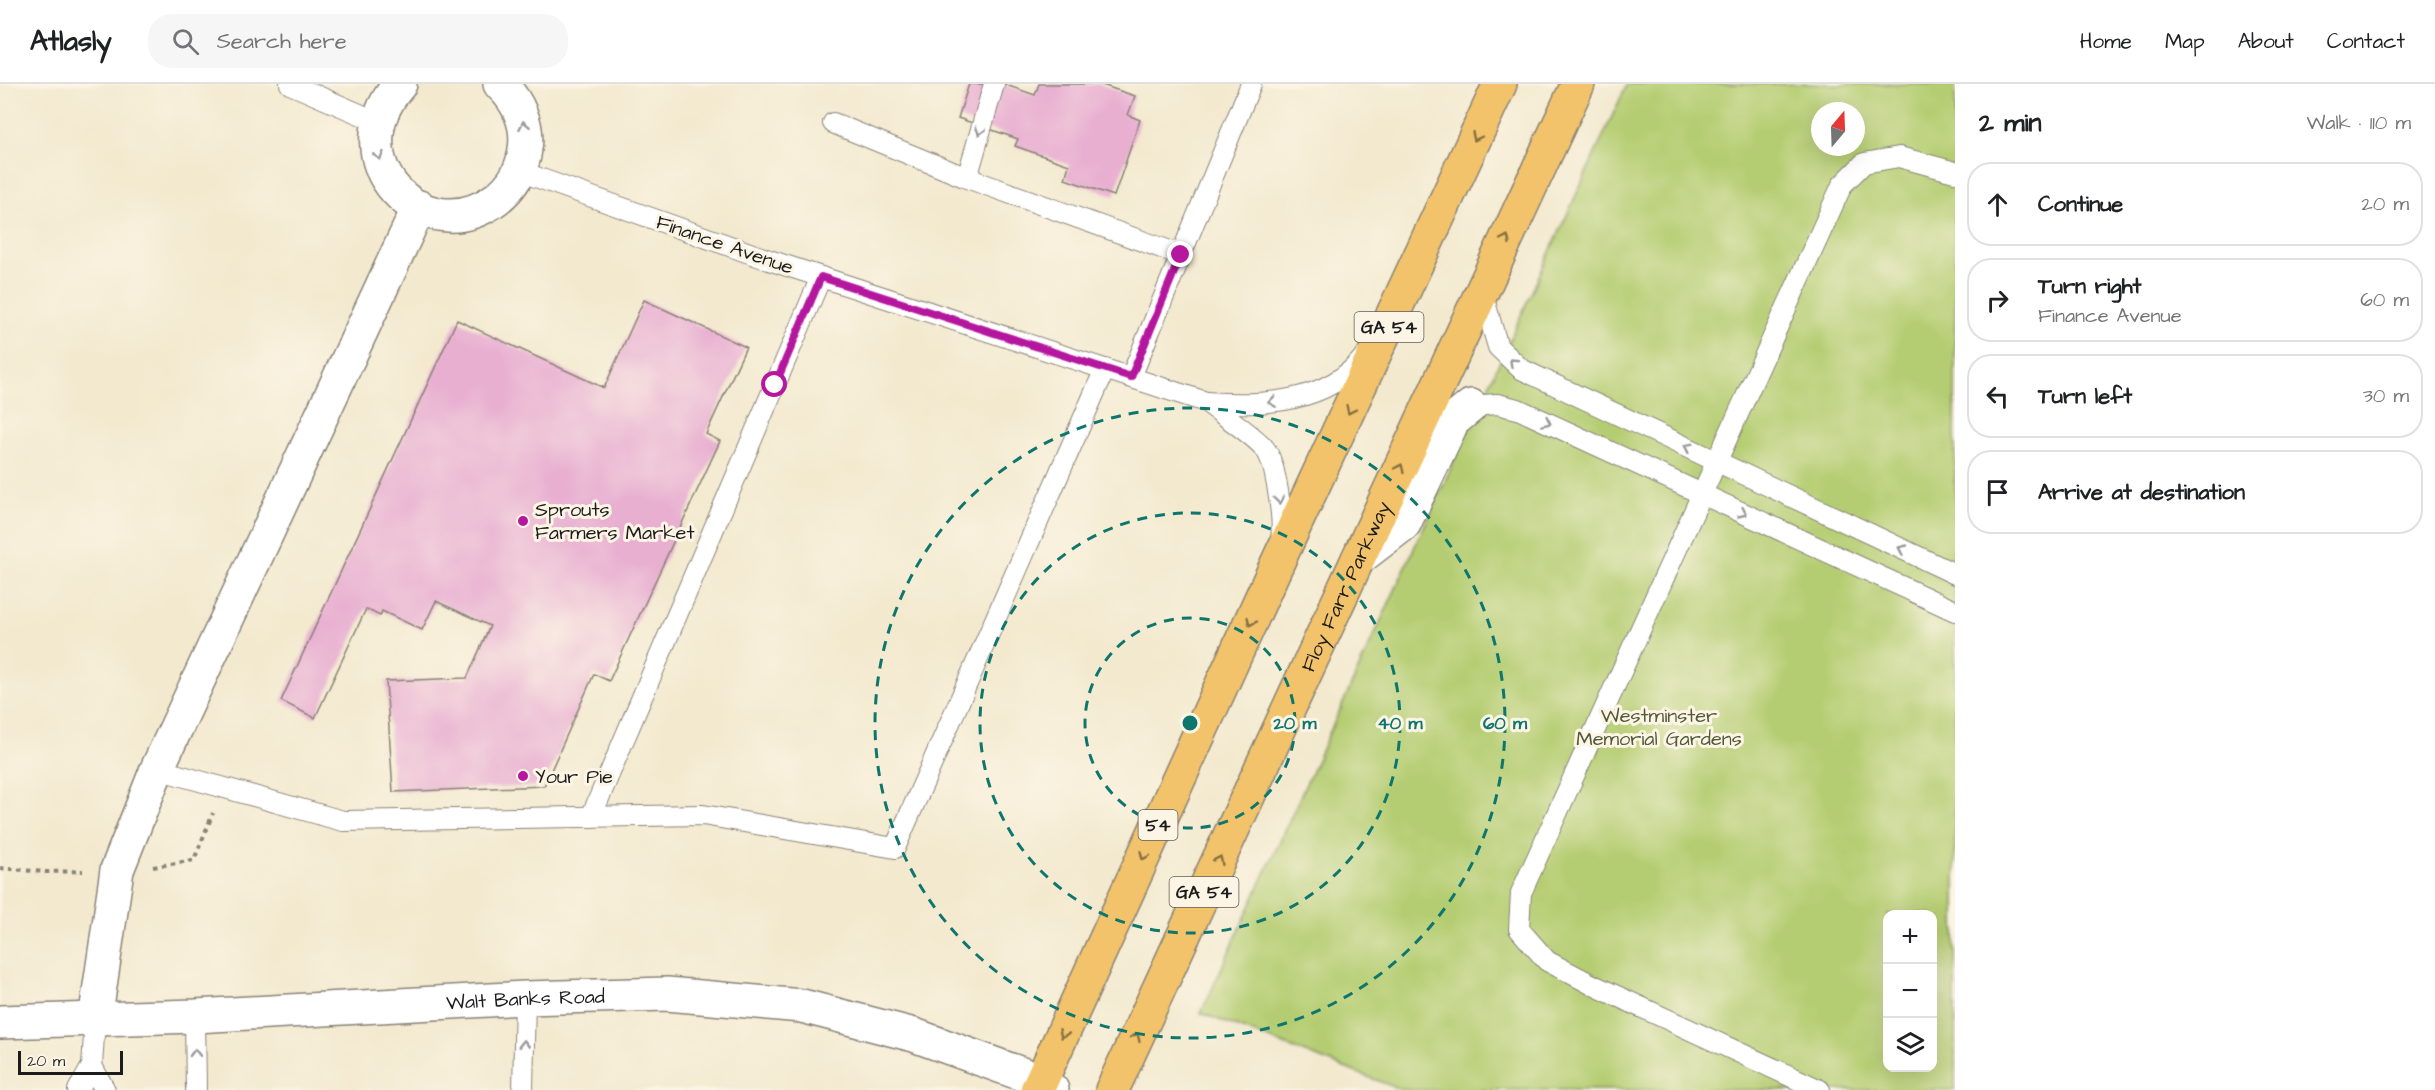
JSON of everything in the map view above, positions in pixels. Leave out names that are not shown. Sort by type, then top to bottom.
[{"type":"main road","name":"GA 54","points":[[1275,568],[1500,84]]},
{"type":"main road","name":"Floy Farr Parkway","points":[[1112,1090],[1578,84]]},
{"type":"main road","name":"54","points":[[1043,1087],[1275,568]]},
{"type":"street","points":[[400,84],[390,95],[378,122],[376,151],[387,178],[395,190],[419,207],[447,214],[476,210],[501,195],[519,171],[524,158],[525,129],[515,101],[500,84]]},
{"type":"street","points":[[95,1020],[117,870],[157,769],[419,207]]},
{"type":"street","points":[[1358,560],[1404,524],[1453,421],[1471,406]]},
{"type":"street","name":"Walt Banks Road","points":[[0,1022],[195,1016],[525,998],[667,994],[802,1006],[914,1035],[1043,1087]]},
{"type":"lane","points":[[290,84],[378,122]]},
{"type":"lane","points":[[967,178],[994,84]]},
{"type":"lane","points":[[1131,377],[1251,84]]},
{"type":"lane","points":[[833,123],[967,178],[1181,255]]},
{"type":"lane","points":[[1820,1090],[1591,984],[1547,961],[1519,929],[1521,893],[1842,185],[1864,163],[1899,157],[1955,172]]},
{"type":"lane","name":"Finance Avenue","points":[[519,171],[821,277],[1206,402],[1247,405],[1306,397],[1354,370],[1388,329]]},
{"type":"lane","points":[[591,817],[821,277]]},
{"type":"lane","points":[[1482,292],[1498,347],[1521,369],[1955,574]]},
{"type":"lane","points":[[157,769],[343,821],[703,815],[895,848],[1105,369]]},
{"type":"lane","name":"Finance Avenue","points":[[1206,402],[1266,450],[1278,489],[1283,527],[1275,568]]},
{"type":"lane","points":[[1471,406],[1497,404],[1518,409],[1955,611]]},
{"type":"lane","points":[[523,1090],[525,998]]},
{"type":"lane","points":[[195,1016],[196,1090]]},
{"type":"lane","points":[[78,1090],[92,1066],[95,1020]]},
{"type":"lane","points":[[92,1066],[105,1090]]},
{"type":"green space","name":"Westminster Memorial Gardens","points":[[1627,84],[1955,84],[1955,1090],[1402,1090],[1201,1013]]},
{"type":"building","points":[[969,84],[1003,84],[1035,95],[1039,84],[1099,84],[1135,96],[1128,115],[1140,120],[1114,196],[1065,179],[1069,165],[1015,146],[1018,139],[958,118]]},
{"type":"building","name":"Sprouts Farmers Market","points":[[644,300],[746,347],[706,434],[720,441],[609,681],[594,674],[544,786],[393,792],[386,681],[467,678],[490,626],[436,601],[422,630],[382,611],[380,616],[366,609],[315,718],[281,701],[457,320],[604,388]]},
{"type":"place","name":"Sprouts Farmers Market","points":[[523,521]]},
{"type":"place","name":"Your Pie","points":[[523,776]]},
{"type":"route","points":[[775,385],[821,277],[1131,377],[1181,255]]}]
